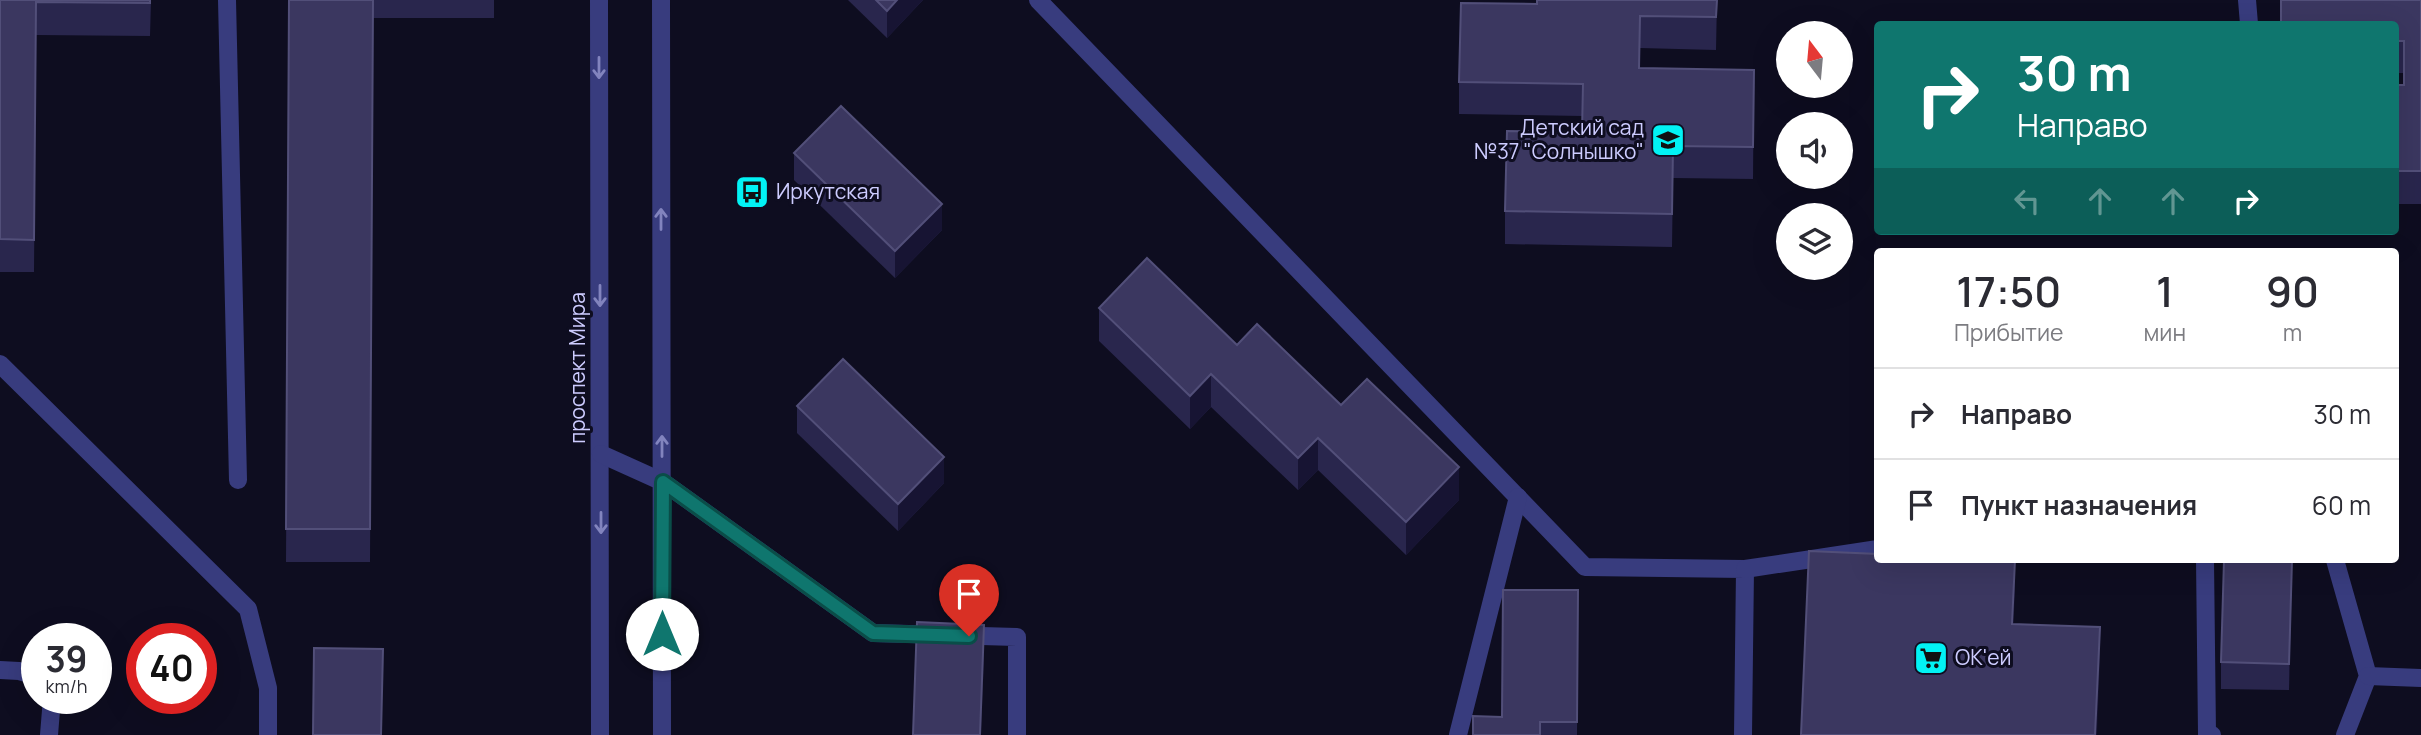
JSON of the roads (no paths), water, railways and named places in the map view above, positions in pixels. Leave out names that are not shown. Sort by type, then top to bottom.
[{"type":"street","points":[[227,0],[238,480]]},
{"type":"street","name":"проспект Мира","points":[[599,0],[600,735]]},
{"type":"street","points":[[661,0],[662,735]]},
{"type":"street","points":[[1038,0],[1585,567],[1745,569],[1874,550]]},
{"type":"street","points":[[2247,0],[2249,21]]},
{"type":"street","points":[[0,363],[248,610],[268,688],[268,735]]},
{"type":"street","points":[[601,454],[663,482],[873,633],[1017,637],[1017,735]]},
{"type":"street","points":[[1458,735],[1517,497]]},
{"type":"street","points":[[2204,563],[2207,734],[2212,735]]},
{"type":"street","points":[[2336,563],[2368,676],[2345,735]]},
{"type":"street","points":[[1743,735],[1745,569]]},
{"type":"street","points":[[0,670],[21,672]]},
{"type":"street","points":[[2368,676],[2421,678]]},
{"type":"street","points":[[49,735],[51,714]]},
{"type":"place","name":"Детский сад №37 \"Солнышко\"","points":[[1668,140]]},
{"type":"place","name":"Иркутская","points":[[752,192]]},
{"type":"place","name":"ОК'ей","points":[[1931,658]]}]
